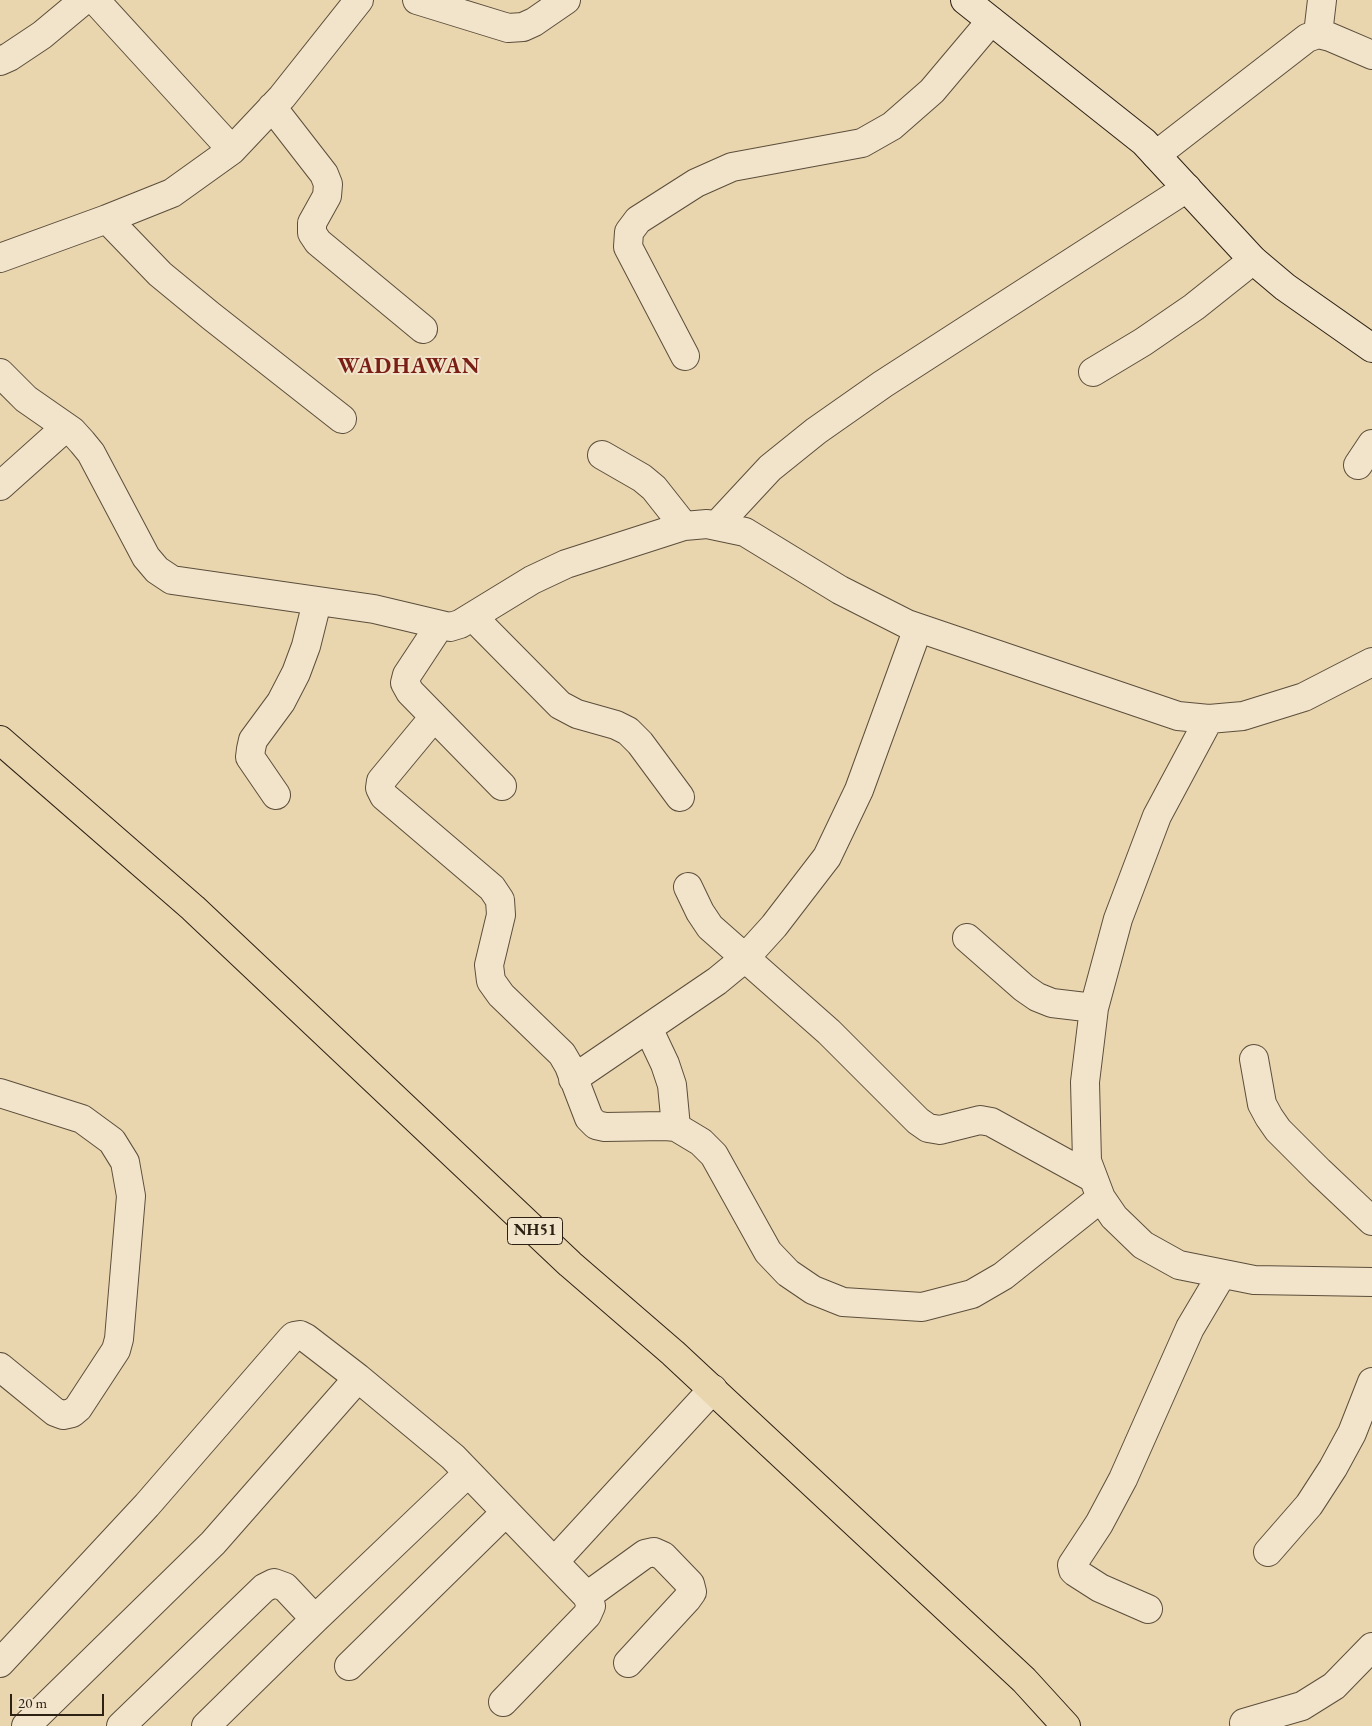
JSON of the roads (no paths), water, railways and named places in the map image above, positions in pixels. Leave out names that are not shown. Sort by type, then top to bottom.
[{"type":"highway","name":"NH51","points":[[0,740],[193,908],[570,1264],[673,1352],[1024,1680],[1066,1726]]},
{"type":"street","points":[[0,60],[9,57],[42,35],[84,0]]},
{"type":"street","points":[[95,0],[232,150]]},
{"type":"street","points":[[0,258],[172,193],[232,150],[272,107],[359,0]]},
{"type":"street","points":[[417,0],[508,28],[523,27],[534,22],[566,0]]},
{"type":"street","points":[[966,0],[1144,142],[1254,260],[1285,287],[1372,348]]},
{"type":"street","points":[[1318,34],[1322,0]]},
{"type":"street","points":[[685,356],[628,246],[628,232],[638,220],[696,183],[732,167],[862,143],[892,126],[932,91],[991,21]]},
{"type":"street","points":[[1156,155],[1307,38],[1318,34],[1330,37],[1372,55]]},
{"type":"street","points":[[272,107],[324,174],[328,184],[327,196],[312,223],[312,233],[318,242],[423,329]]},
{"type":"street","points":[[716,525],[770,468],[816,431],[883,384],[1187,188]]},
{"type":"street","points":[[107,219],[160,274],[342,419]]},
{"type":"street","points":[[1093,372],[1144,342],[1194,307],[1254,260]]},
{"type":"street","points":[[0,373],[26,399],[66,427],[82,442],[91,453],[146,557],[156,570],[172,580],[374,609],[450,627],[473,617],[532,580],[566,564],[684,526],[707,524],[745,532],[840,590],[918,628],[1178,716],[1209,719],[1243,716],[1304,696],[1372,662]]},
{"type":"street","points":[[0,486],[66,427]]},
{"type":"street","points":[[602,455],[642,478],[654,488],[684,526]]},
{"type":"street","points":[[276,795],[250,757],[250,749],[253,740],[281,702],[296,673],[306,646],[317,602]]},
{"type":"street","points":[[473,617],[560,705],[577,714],[628,731],[640,743],[680,798]]},
{"type":"street","points":[[440,625],[407,674],[404,683],[410,692],[502,786]]},
{"type":"street","points":[[573,1078],[717,981],[745,958],[774,926],[827,857],[859,790],[918,628]]},
{"type":"street","points":[[434,716],[381,781],[380,788],[384,796],[492,888],[500,900],[501,915],[489,965],[491,982],[501,995],[562,1054],[569,1066],[589,1118],[596,1125],[604,1127],[676,1127],[701,1142],[714,1155],[768,1252],[788,1273],[813,1290],[843,1302],[922,1307],[972,1294],[1002,1276],[1097,1188]]},
{"type":"street","points":[[1209,719],[1157,816],[1118,919],[1094,1008],[1085,1082],[1087,1161],[1097,1188],[1114,1218],[1143,1245],[1180,1265],[1254,1280],[1372,1282]]},
{"type":"street","points":[[688,887],[700,912],[710,927],[829,1032],[918,1122],[928,1128],[940,1130],[980,1120],[992,1122],[1097,1188]]},
{"type":"street","points":[[967,938],[1037,997],[1052,1003],[1094,1008]]},
{"type":"street","points":[[648,1028],[665,1064],[672,1085],[676,1127]]},
{"type":"street","points":[[1254,1059],[1262,1104],[1274,1124],[1319,1172],[1372,1221]]},
{"type":"street","points":[[0,1093],[82,1120],[112,1141],[125,1162],[130,1196],[119,1339],[116,1350],[78,1408],[72,1413],[63,1415],[55,1412],[0,1367]]},
{"type":"street","points":[[1148,1609],[1100,1588],[1073,1570],[1072,1565],[1099,1524],[1123,1478],[1190,1328],[1222,1274]]},
{"type":"street","points":[[0,1663],[147,1505],[294,1336],[300,1335],[358,1378],[453,1457],[588,1596],[591,1606],[587,1615],[504,1702]]},
{"type":"street","points":[[26,1726],[213,1543],[358,1378]]},
{"type":"street","points":[[1268,1552],[1309,1505],[1333,1468],[1352,1434],[1372,1382]]},
{"type":"street","points":[[554,1562],[712,1389]]},
{"type":"street","points":[[206,1726],[315,1618],[468,1473]]},
{"type":"street","points":[[349,1666],[506,1512]]},
{"type":"street","points":[[588,1596],[645,1554],[654,1552],[663,1556],[690,1584],[692,1592],[687,1599],[628,1664]]},
{"type":"street","points":[[121,1726],[264,1588],[274,1583],[285,1587],[315,1618]]},
{"type":"street","points":[[1244,1723],[1302,1706],[1334,1686],[1372,1646]]},
{"type":"district","name":"WADHAWAN","points":[[409,367]]}]
